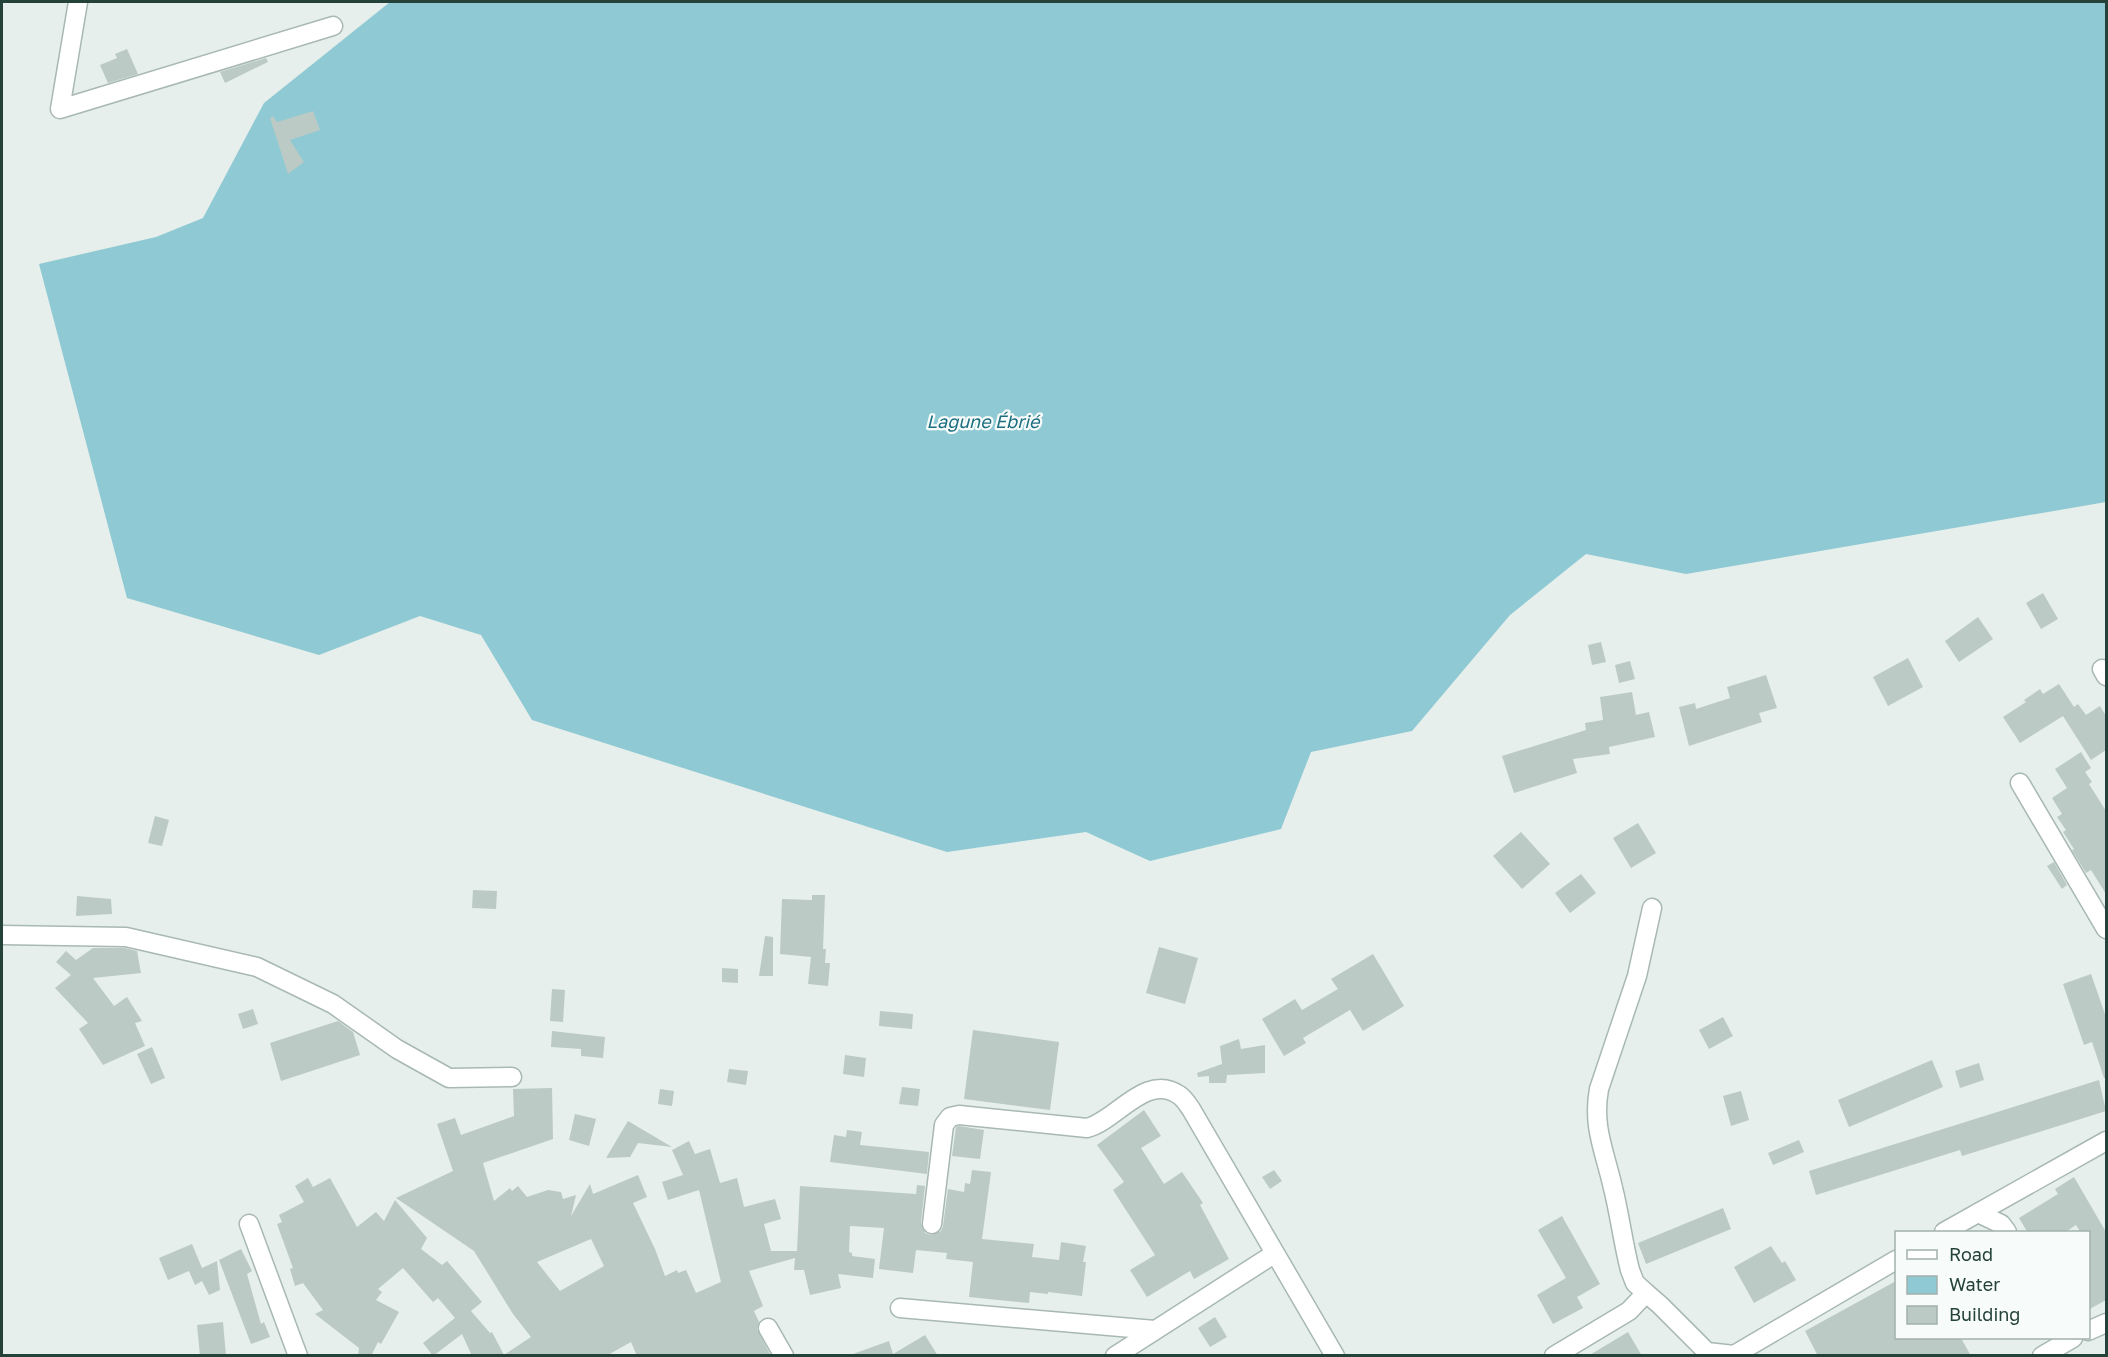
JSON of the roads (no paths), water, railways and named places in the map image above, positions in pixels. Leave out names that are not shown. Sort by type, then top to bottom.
[{"type":"street","points":[[78,2],[60,110],[333,26]]},
{"type":"street","points":[[2020,783],[2106,929]]},
{"type":"street","points":[[1652,908],[1637,976],[1599,1089],[1596,1107],[1601,1146],[1613,1188],[1622,1238],[1635,1282],[1707,1352],[1734,1354],[1895,1261]]},
{"type":"street","points":[[2,935],[126,937],[257,967],[333,1004],[397,1048],[449,1078],[513,1077]]},
{"type":"street","points":[[933,1224],[944,1125],[950,1117],[959,1115],[1087,1128],[1097,1125],[1130,1100],[1150,1090],[1166,1090],[1180,1095],[1191,1109],[1335,1356]]},
{"type":"street","points":[[1947,1231],[2106,1141]]},
{"type":"street","points":[[1978,1213],[2001,1224],[2006,1231]]},
{"type":"street","points":[[249,1224],[298,1356]]},
{"type":"street","points":[[1115,1356],[1274,1254]]},
{"type":"street","points":[[1554,1356],[1629,1311],[1646,1293]]},
{"type":"street","points":[[900,1308],[1155,1330]]},
{"type":"street","points":[[2090,1330],[2106,1323]]},
{"type":"street","points":[[768,1328],[784,1356]]},
{"type":"street","points":[[2042,1356],[2067,1339]]},
{"type":"water","name":"Lagune Ébrié","points":[[390,2],[2106,2],[2106,502],[1686,574],[1586,554],[1510,615],[1412,731],[1311,752],[1281,829],[1150,861],[1086,832],[947,852],[532,720],[481,635],[420,616],[319,655],[127,598],[39,264],[156,237],[203,218],[264,103]]}]
